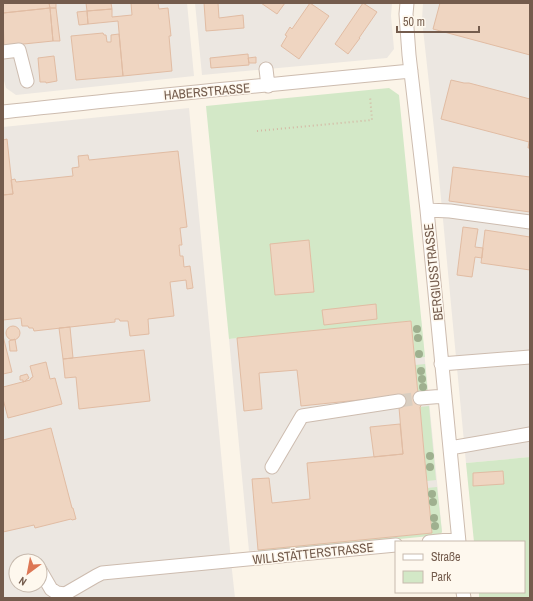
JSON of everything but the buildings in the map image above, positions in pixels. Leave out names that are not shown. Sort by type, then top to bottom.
[{"type":"street","name":"BERGIUSSTRASSE","points":[[407,3],[406,14],[411,71],[459,541]]},
{"type":"street","points":[[3,52],[19,50],[27,80]]},
{"type":"street","points":[[266,69],[268,86]]},
{"type":"street","name":"HABERSTRASSE","points":[[3,112],[411,71]]},
{"type":"street","points":[[426,210],[450,211],[530,222]]},
{"type":"street","points":[[441,364],[530,357]]},
{"type":"street","points":[[420,398],[444,396]]},
{"type":"street","points":[[272,467],[302,416],[399,400]]},
{"type":"street","points":[[450,448],[530,434]]},
{"type":"street","name":"WILLSTÄTTERSTRASSE","points":[[48,584],[51,589],[57,593],[65,594],[102,573],[395,545]]},
{"type":"path","points":[[257,131],[372,120],[370,96]]},
{"type":"shaded area","points":[[3,3],[187,3],[194,76],[16,95],[6,88],[3,77]]},
{"type":"shaded area","points":[[195,3],[392,3],[391,16],[394,49],[387,58],[202,75]]},
{"type":"shaded area","points":[[423,3],[530,3],[530,457],[466,463],[437,156],[422,20]]},
{"type":"shaded area","points":[[189,108],[235,598],[3,598],[3,127]]},
{"type":"shaded area","points":[[421,320],[442,532],[249,551],[229,339]]},
{"type":"green space","points":[[389,88],[399,95],[425,357],[415,358],[411,321],[229,339],[206,106]]},
{"type":"green space","points":[[425,364],[428,393],[418,394],[415,365]]},
{"type":"green space","points":[[429,406],[436,480],[427,481],[420,407]]},
{"type":"green space","points":[[530,457],[530,598],[479,598],[479,593],[525,593],[525,541],[474,541],[466,463]]},
{"type":"green space","points":[[437,487],[442,532],[440,535],[258,553],[258,550],[432,533],[427,488]]},
{"type":"tunnel","points":[[399,401],[420,398]]}]
